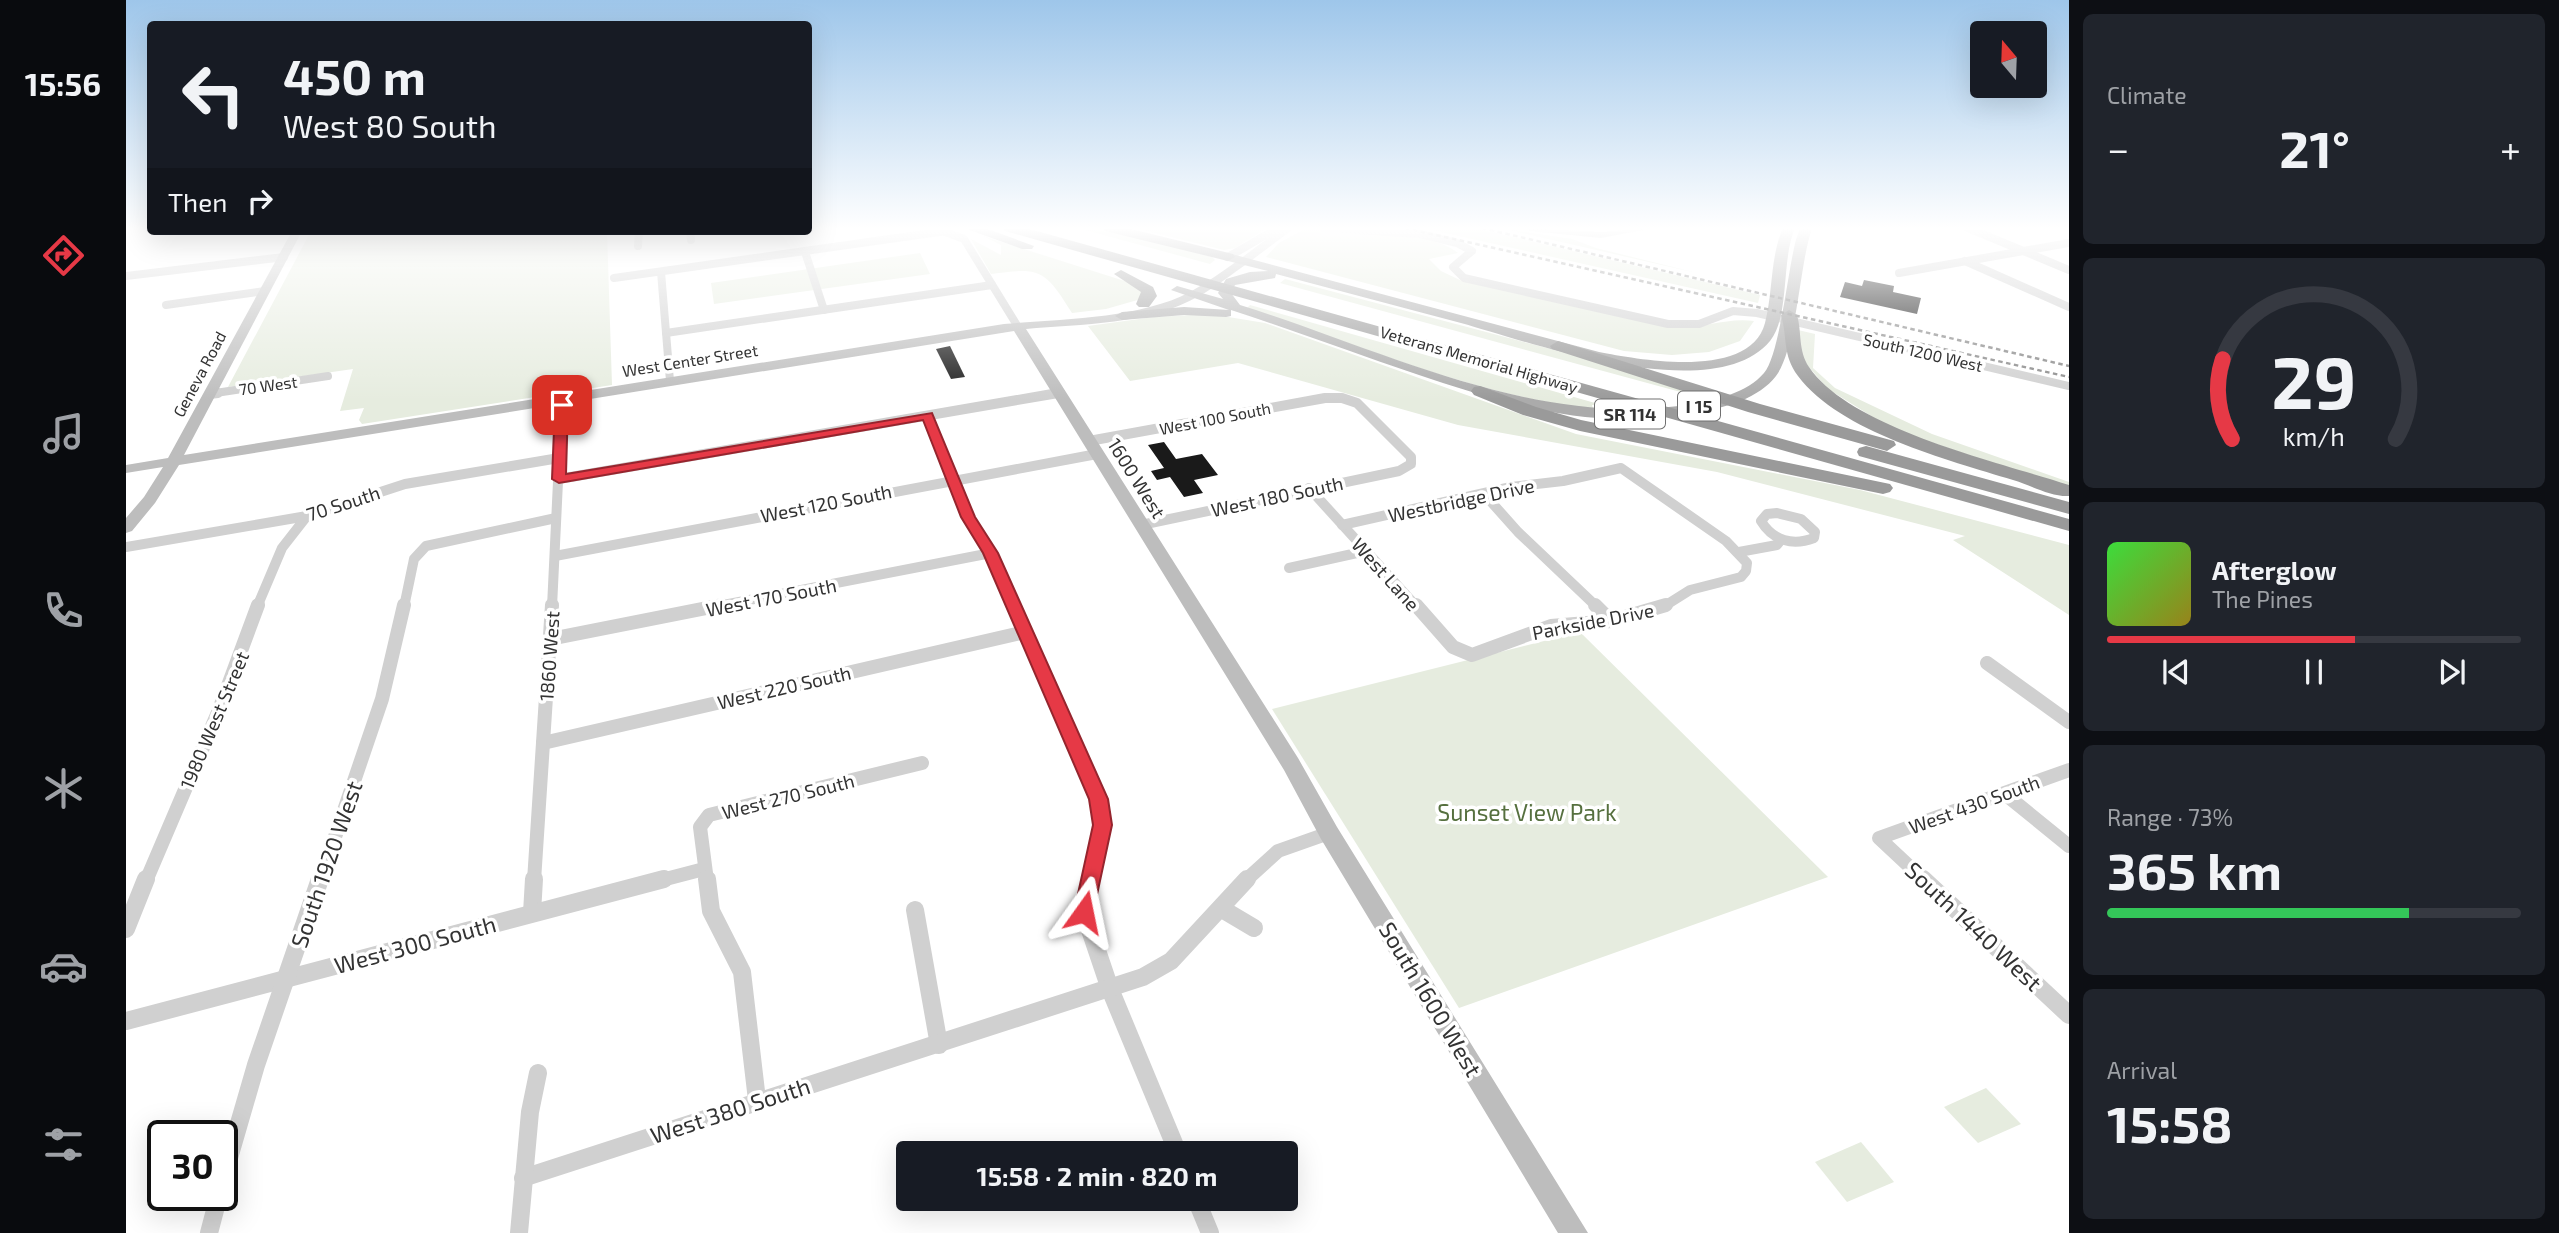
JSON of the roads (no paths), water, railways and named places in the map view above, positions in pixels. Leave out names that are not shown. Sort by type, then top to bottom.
[{"type":"highway","points":[[1140,286],[1148,290],[1149,296],[1144,304]]},
{"type":"highway","points":[[1161,286],[1177,290]]},
{"type":"highway","name":"Veterans Memorial Highway","points":[[1230,286],[1276,295],[2069,508]]},
{"type":"highway","name":"Veterans Memorial Highway","points":[[1248,286],[2069,526]]},
{"type":"highway","points":[[1782,326],[1793,353],[1807,376],[1829,396],[1871,422],[1930,449],[2069,493]]},
{"type":"highway","points":[[1558,345],[1754,408],[2069,493]]},
{"type":"highway","points":[[1480,391],[1526,411],[1575,425],[1831,476],[2069,537]]},
{"type":"main road","name":"Geneva Road","points":[[126,528],[154,495],[268,286]]},
{"type":"main road","name":"West Center Street","points":[[1094,317],[1144,304],[1184,286]]},
{"type":"main road","name":"West Center Street","points":[[126,469],[1018,327],[1122,316],[1193,295],[1207,286]]},
{"type":"main road","points":[[1227,286],[1224,293],[1227,300],[1239,309]]},
{"type":"main road","name":"SR 114","points":[[1335,286],[1624,361],[1698,365],[1745,355],[1782,326]]},
{"type":"main road","name":"SR 114","points":[[1779,286],[1782,326]]},
{"type":"main road","name":"SR 114","points":[[1122,316],[1208,312],[1298,328],[1516,401],[1577,411],[1636,414],[1690,410],[1741,395],[1761,383],[1774,368],[1782,326],[1795,286]]},
{"type":"main road","points":[[1177,290],[1298,328]]},
{"type":"main road","name":"1600 West","points":[[1018,327],[1291,764]]},
{"type":"main road","name":"South 1600 West","points":[[1291,764],[1329,832],[1574,1233]]},
{"type":"street","points":[[662,286],[670,381]]},
{"type":"street","points":[[816,286],[824,310]]},
{"type":"street","points":[[666,333],[988,286]]},
{"type":"street","name":"1600 West","points":[[992,286],[1018,327]]},
{"type":"street","name":"South 1200 West","points":[[1497,286],[1678,325],[1699,324],[1734,311],[1782,326],[2069,386]]},
{"type":"street","points":[[2020,286],[2069,307]]},
{"type":"street","points":[[166,305],[265,291]]},
{"type":"street","name":"70 West","points":[[209,394],[328,376]]},
{"type":"street","points":[[559,479],[1058,393]]},
{"type":"street","name":"1860 West","points":[[532,913],[555,556],[562,398]]},
{"type":"street","name":"West 100 South","points":[[1093,448],[1325,398],[1342,398]]},
{"type":"street","points":[[1342,398],[1357,403],[1411,457],[1411,464]]},
{"type":"street","points":[[928,415],[968,517],[990,553],[1099,799],[1103,825],[1084,912],[1110,989],[1173,1141]]},
{"type":"street","name":"West 120 South","points":[[555,556],[953,480],[1093,448]]},
{"type":"street","name":"70 South","points":[[126,547],[307,516],[405,484],[559,458]]},
{"type":"street","name":"West 180 South","points":[[1142,525],[1399,471],[1411,464]]},
{"type":"street","name":"Westbridge Drive","points":[[1342,525],[1485,495],[1501,488],[1555,482],[1621,468],[1743,557]]},
{"type":"street","name":"West Lane","points":[[1309,488],[1453,647],[1467,655]]},
{"type":"street","points":[[1485,495],[1518,532],[1611,621]]},
{"type":"street","name":"1980 West Street","points":[[126,929],[232,680],[275,564],[288,537],[307,516]]},
{"type":"street","name":"South 1920 West","points":[[238,1120],[377,718],[414,559],[426,546],[440,541],[556,519]]},
{"type":"street","points":[[1743,557],[1777,545],[1782,540]]},
{"type":"street","points":[[1289,568],[1366,551]]},
{"type":"street","name":"West 170 South","points":[[550,639],[990,553]]},
{"type":"street","name":"Parkside Drive","points":[[1467,655],[1481,653],[1551,626],[1611,621],[1664,607],[1690,590],[1741,578],[1746,571],[1743,557]]},
{"type":"street","name":"West 220 South","points":[[543,743],[1025,632]]},
{"type":"street","points":[[1987,663],[2069,722]]},
{"type":"street","name":"West 270 South","points":[[757,1100],[742,972],[711,911],[700,827],[709,816],[922,763]]},
{"type":"street","name":"West 430 South","points":[[1879,838],[2069,770]]},
{"type":"street","points":[[2005,794],[2069,846]]},
{"type":"street","points":[[1110,989],[1143,977],[1171,961],[1260,865],[1278,851],[1329,832]]},
{"type":"street","name":"South 1440 West","points":[[1879,838],[2069,1015]]},
{"type":"street","name":"West 300 South","points":[[126,1021],[704,869]]},
{"type":"street","points":[[1222,909],[1254,928]]},
{"type":"street","points":[[915,910],[939,1045]]},
{"type":"street","name":"West 380 South","points":[[523,1178],[757,1100],[939,1045],[1110,989]]},
{"type":"street","points":[[519,1233],[530,1112],[538,1073]]},
{"type":"street","points":[[209,1233],[215,1211]]},
{"type":"street","points":[[1201,1211],[1210,1233]]},
{"type":"railway","points":[[1661,286],[2069,377]]},
{"type":"railway","points":[[1727,286],[2069,366]]},
{"type":"park label","name":"Sunset View Park","points":[[1527,812]]}]
